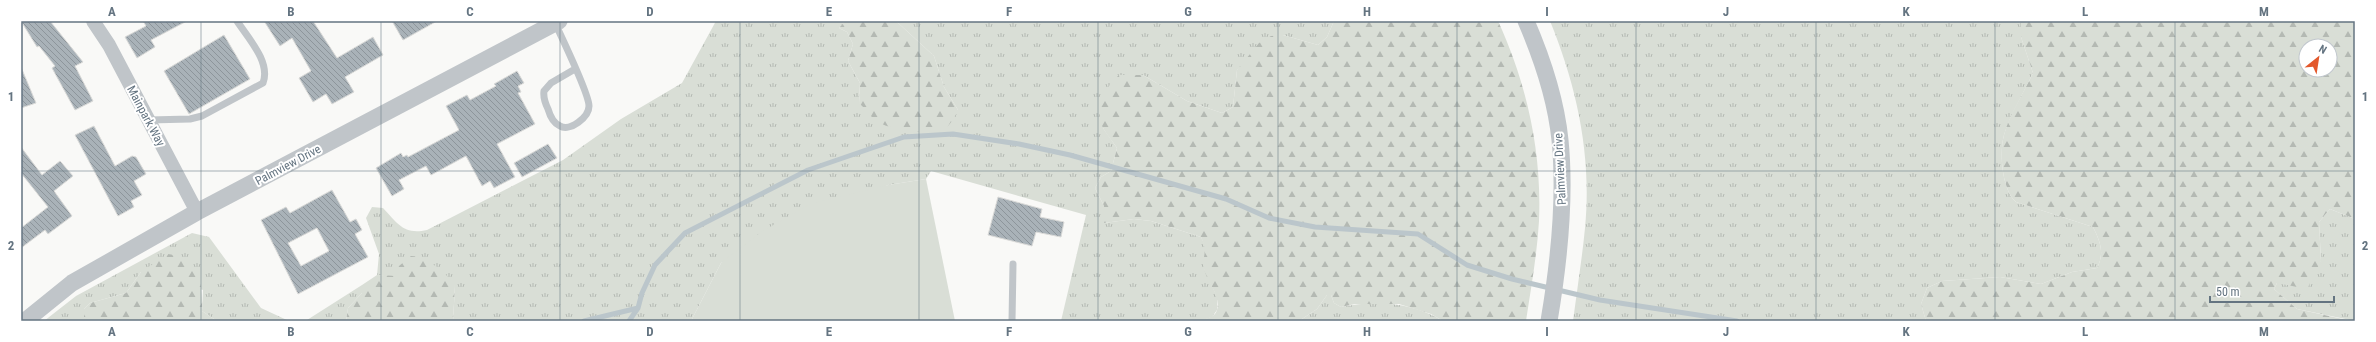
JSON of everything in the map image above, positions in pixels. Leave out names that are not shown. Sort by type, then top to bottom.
[{"type":"street","name":"Mainpark Way","points":[[93,21],[149,120],[198,212]]},
{"type":"street","name":"Palmview Drive","points":[[1526,21],[1539,51],[1560,140],[1562,206],[1551,313]]},
{"type":"street","name":"Palmview Drive","points":[[25,321],[72,283],[198,212],[557,22]]},
{"type":"lane","points":[[149,120],[190,119],[202,116],[263,83],[265,70],[262,61],[236,21]]},
{"type":"lane","points":[[557,22],[589,105],[588,112],[581,121],[568,128],[560,127],[552,120],[545,104],[544,92],[551,84],[575,69]]},
{"type":"lane","points":[[1012,321],[1013,264]]},
{"type":"green space","points":[[716,21],[845,21],[839,28],[847,32],[853,44],[848,61],[860,83],[859,103],[958,110],[944,87],[934,56],[896,21],[1334,21],[1327,37],[1318,45],[1283,35],[1237,70],[1233,107],[1222,113],[1187,101],[1143,75],[1103,128],[1117,148],[1111,171],[1101,177],[1095,188],[1104,206],[1104,223],[1134,219],[1151,221],[1201,237],[1206,247],[1204,268],[1217,297],[1217,310],[1212,317],[1200,321],[1061,321],[1086,215],[931,171],[926,179],[888,185],[721,263],[691,321],[453,321],[455,286],[377,275],[379,254],[366,218],[372,207],[383,208],[402,227],[413,231],[427,230],[563,160],[621,119],[682,83]]},
{"type":"green space","points":[[845,21],[896,21],[934,56],[944,87],[958,110],[949,125],[940,131],[917,132],[881,124],[874,119],[859,103],[860,83],[848,61],[853,44],[847,32],[839,28]]},
{"type":"green space","points":[[1334,21],[1498,21],[1525,94],[1535,144],[1538,170],[1538,234],[1526,321],[1443,321],[1431,314],[1399,304],[1355,304],[1341,307],[1334,303],[1331,295],[1327,295],[1317,309],[1299,321],[1200,321],[1214,315],[1218,305],[1203,265],[1205,251],[1201,237],[1151,221],[1134,219],[1104,223],[1104,206],[1095,188],[1101,177],[1111,171],[1117,148],[1103,128],[1100,106],[1105,92],[1119,75],[1143,75],[1187,101],[1222,113],[1233,107],[1237,70],[1259,43],[1271,36],[1283,35],[1318,45],[1327,37]]},
{"type":"green space","points":[[1550,21],[2021,21],[2021,37],[2033,73],[2013,112],[2004,135],[2002,161],[2005,180],[2011,196],[2016,202],[2093,227],[2101,247],[2101,257],[2097,268],[2072,272],[2041,284],[2000,277],[1942,281],[1927,288],[1921,304],[1926,321],[1573,321],[1581,263],[1587,201],[1584,148],[1575,97],[1560,46]]},
{"type":"green space","points":[[2021,21],[2355,21],[2355,219],[2330,209],[2319,222],[2321,261],[2307,289],[2277,283],[2274,289],[2297,309],[2352,321],[1926,321],[1921,304],[1927,288],[1942,281],[2000,277],[2041,284],[2072,272],[2097,268],[2101,257],[2101,247],[2093,227],[2016,202],[2011,196],[2005,180],[2002,151],[2006,127],[2033,73],[2021,37]]},
{"type":"green space","points":[[926,179],[955,321],[691,321],[721,263],[761,232],[810,204],[888,185]]},
{"type":"green space","points":[[2330,209],[2355,219],[2355,321],[2297,309],[2274,289],[2277,283],[2321,261],[2319,222]]},
{"type":"green space","points":[[192,233],[209,237],[261,308],[289,321],[217,321],[202,311],[203,290],[141,272],[126,293],[90,303],[84,309],[84,321],[44,321],[76,296]]},
{"type":"green space","points":[[168,254],[187,261],[193,267],[200,282],[202,291],[202,311],[217,321],[84,321],[84,309],[90,303],[126,293],[141,272]]},
{"type":"green space","points":[[411,256],[422,257],[443,271],[455,286],[453,321],[346,321],[348,308],[362,293],[362,285],[377,275],[396,276],[399,266]]},
{"type":"green space","points":[[362,285],[362,293],[348,308],[346,321],[297,321],[307,320]]},
{"type":"green space","points":[[1327,295],[1331,295],[1334,303],[1341,307],[1380,303],[1393,304],[1419,310],[1443,321],[1299,321],[1317,309]]},
{"type":"building","points":[[21,21],[50,21],[83,62],[75,66],[93,101],[75,110],[52,68],[55,66],[39,46],[37,47]]},
{"type":"building","points":[[143,21],[187,21],[151,40],[155,47],[137,58],[125,37],[146,26]]},
{"type":"building","points":[[264,21],[313,21],[337,58],[373,37],[383,55],[345,77],[354,92],[332,104],[326,94],[313,102],[299,78],[311,71],[292,38],[280,46]]},
{"type":"building","points":[[392,21],[437,21],[403,40]]},
{"type":"building","points":[[224,35],[250,79],[189,114],[164,71]]},
{"type":"building","points":[[21,67],[36,103],[21,108]]},
{"type":"building","points":[[517,71],[524,83],[518,86],[521,92],[518,93],[535,124],[497,144],[515,177],[494,188],[490,181],[482,186],[466,156],[431,175],[426,166],[399,180],[404,189],[392,196],[376,168],[401,153],[403,157],[407,155],[408,157],[459,130],[446,106],[467,95],[470,100],[496,86],[494,84]]},
{"type":"building","points":[[94,126],[115,166],[132,156],[136,157],[146,174],[134,181],[142,195],[131,201],[134,207],[118,216],[75,135]]},
{"type":"building","points":[[548,144],[557,158],[522,177],[514,163]]},
{"type":"building","points":[[21,147],[42,175],[60,161],[73,176],[54,191],[72,216],[48,234],[45,230],[21,248],[21,228],[48,207],[21,173]]},
{"type":"building","points":[[332,190],[350,222],[356,219],[362,230],[355,234],[368,257],[298,294],[261,220],[286,207],[290,213]],"holes":[[[317,228],[329,251],[301,266],[288,243]]]},
{"type":"building","points":[[998,197],[1042,209],[1040,217],[1064,222],[1061,237],[1036,232],[1032,246],[988,235]]},
{"type":"waterway","points":[[629,321],[638,308],[642,293],[655,265],[685,233],[808,170],[904,137],[953,134],[1019,144],[1070,155],[1226,199],[1269,218],[1315,227],[1418,234],[1467,265],[1512,279],[1600,300],[1737,321]]},
{"type":"waterway","points":[[584,321],[638,308]]}]
